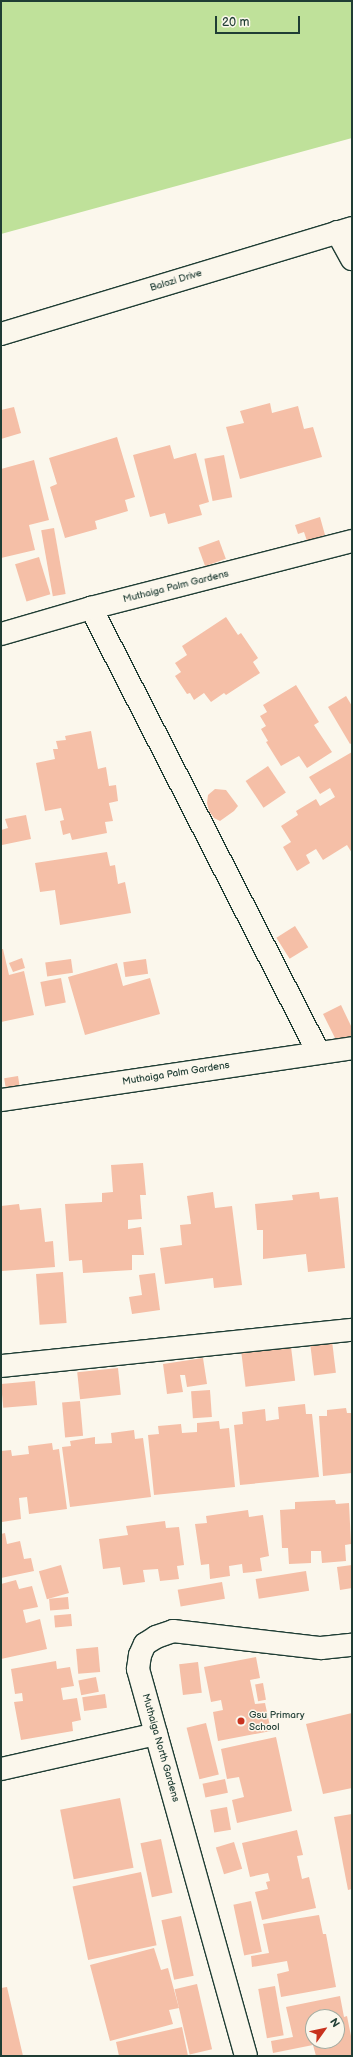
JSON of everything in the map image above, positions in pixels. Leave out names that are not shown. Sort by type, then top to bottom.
[{"type":"street","points":[[345,230],[352,259]]},
{"type":"street","name":"Balozi Drive","points":[[1,334],[345,230]]},
{"type":"street","name":"Muthaiga Palm Gardens","points":[[1,634],[91,608],[352,541]]},
{"type":"street","points":[[91,608],[318,1052]]},
{"type":"street","name":"Muthaiga Palm Gardens","points":[[1,1100],[352,1048]]},
{"type":"street","points":[[1,1366],[352,1330]]},
{"type":"street","name":"Muthaiga North Gardens","points":[[246,2056],[138,1668],[140,1655],[145,1644],[156,1637],[173,1631],[320,1648],[352,1645]]},
{"type":"street","points":[[1,1769],[156,1734]]},
{"type":"green space","points":[[1,1],[352,1],[352,138],[1,234]]},
{"type":"building","points":[[270,403],[272,413],[298,406],[304,429],[313,427],[322,457],[240,479],[226,427],[244,423],[240,411]]},
{"type":"building","points":[[14,407],[21,433],[1,439],[1,410]]},
{"type":"building","points":[[117,437],[135,497],[125,500],[128,511],[95,521],[97,529],[65,538],[50,487],[57,484],[49,458]]},
{"type":"building","points":[[170,445],[174,459],[196,453],[209,502],[199,505],[202,515],[168,524],[165,513],[150,517],[133,455]]},
{"type":"building","points":[[224,455],[232,497],[213,501],[204,459]]},
{"type":"building","points":[[34,460],[49,520],[29,525],[35,550],[1,558],[1,469]]},
{"type":"building","points":[[320,517],[325,535],[307,541],[304,532],[298,534],[295,525]]},
{"type":"building","points":[[54,528],[66,594],[53,596],[41,530]]},
{"type":"building","points":[[219,540],[226,559],[205,566],[198,548]]},
{"type":"building","points":[[39,557],[50,594],[26,602],[15,564]]},
{"type":"building","points":[[226,617],[238,635],[241,633],[258,658],[253,662],[260,673],[226,695],[224,693],[211,702],[204,693],[194,700],[190,693],[187,694],[175,676],[181,672],[175,663],[187,655],[182,646]]},
{"type":"building","points":[[296,685],[319,722],[314,725],[332,752],[307,768],[299,756],[281,766],[266,742],[268,741],[261,729],[266,726],[260,716],[267,712],[263,705]]},
{"type":"building","points":[[346,696],[352,706],[352,743],[350,744],[328,707]]},
{"type":"building","points":[[91,731],[98,769],[106,767],[109,786],[116,785],[118,801],[109,803],[113,821],[105,822],[107,833],[72,840],[70,833],[63,835],[60,821],[64,820],[61,808],[45,811],[36,763],[55,759],[53,749],[58,749],[56,741],[66,740],[65,736]]},
{"type":"building","points":[[352,752],[352,853],[347,845],[323,860],[316,849],[306,855],[310,863],[297,871],[283,847],[291,842],[281,826],[298,815],[296,811],[316,799],[320,806],[335,797],[330,788],[320,794],[309,777]]},
{"type":"building","points":[[268,766],[286,793],[264,808],[246,781]]},
{"type":"building","points":[[215,789],[226,790],[238,806],[234,811],[220,821],[214,818],[209,811],[207,803],[208,795]]},
{"type":"building","points":[[26,815],[31,839],[2,845],[1,830],[8,828],[5,819]]},
{"type":"building","points":[[107,852],[110,866],[115,865],[118,884],[125,882],[131,913],[60,925],[55,890],[40,892],[35,863]]},
{"type":"building","points":[[295,926],[308,947],[290,959],[276,938]]},
{"type":"building","points":[[1,949],[3,949],[9,975],[24,971],[34,1015],[1,1022]]},
{"type":"building","points":[[22,958],[25,968],[13,972],[9,963]]},
{"type":"building","points":[[71,959],[73,973],[47,976],[45,963]]},
{"type":"building","points":[[146,959],[148,974],[125,977],[123,962]]},
{"type":"building","points":[[117,963],[123,986],[150,978],[160,1014],[85,1035],[68,977]]},
{"type":"building","points":[[61,978],[66,1003],[45,1007],[40,982]]},
{"type":"building","points":[[341,1005],[352,1028],[352,1040],[339,1046],[323,1014]]},
{"type":"building","points":[[18,1076],[20,1089],[6,1091],[4,1078]]},
{"type":"building","points":[[143,1163],[146,1195],[140,1195],[142,1219],[128,1220],[128,1229],[141,1227],[144,1255],[132,1255],[132,1270],[83,1273],[82,1260],[69,1261],[65,1204],[102,1202],[102,1193],[113,1192],[111,1165]]},
{"type":"building","points":[[213,1192],[215,1208],[232,1206],[242,1285],[214,1288],[213,1278],[165,1284],[160,1248],[182,1245],[180,1225],[191,1224],[187,1196]]},
{"type":"building","points":[[319,1192],[320,1199],[338,1197],[345,1268],[308,1272],[306,1254],[263,1259],[263,1230],[257,1230],[255,1204],[293,1200],[292,1195]]},
{"type":"building","points":[[19,1204],[20,1210],[41,1208],[45,1242],[53,1241],[55,1267],[2,1271],[1,1206]]},
{"type":"building","points":[[63,1272],[67,1323],[40,1325],[36,1274]]},
{"type":"building","points":[[155,1273],[160,1310],[132,1314],[129,1297],[142,1295],[139,1275]]},
{"type":"building","points":[[332,1341],[336,1373],[314,1375],[310,1344]]},
{"type":"building","points":[[291,1347],[295,1381],[246,1387],[241,1353]]},
{"type":"building","points":[[203,1358],[207,1384],[187,1387],[185,1375],[180,1375],[183,1392],[167,1394],[163,1364]]},
{"type":"building","points":[[118,1368],[121,1395],[80,1399],[77,1372]]},
{"type":"building","points":[[35,1381],[37,1405],[3,1408],[1,1384]]},
{"type":"building","points":[[210,1390],[212,1417],[193,1418],[191,1391]]},
{"type":"building","points":[[80,1401],[83,1436],[65,1437],[62,1403]]},
{"type":"building","points":[[305,1404],[306,1414],[312,1414],[319,1477],[240,1485],[234,1425],[243,1424],[242,1412],[265,1409],[266,1421],[279,1419],[278,1407]]},
{"type":"building","points":[[346,1408],[347,1413],[352,1413],[352,1473],[323,1476],[319,1416],[327,1416],[327,1410]]},
{"type":"building","points":[[219,1421],[220,1429],[229,1428],[235,1487],[154,1495],[148,1435],[159,1434],[158,1426],[181,1424],[182,1433],[197,1432],[197,1423]]},
{"type":"building","points":[[134,1430],[135,1439],[143,1438],[151,1497],[70,1507],[62,1447],[71,1446],[70,1441],[95,1437],[95,1444],[112,1443],[111,1433]]},
{"type":"building","points":[[52,1443],[53,1450],[59,1449],[67,1509],[29,1514],[27,1497],[19,1498],[21,1519],[2,1522],[1,1451],[11,1450],[12,1456],[29,1454],[28,1446]]},
{"type":"building","points":[[335,1500],[336,1504],[349,1503],[351,1544],[345,1545],[346,1561],[322,1563],[321,1551],[311,1551],[311,1563],[289,1564],[288,1548],[282,1548],[280,1510],[295,1509],[295,1502]]},
{"type":"building","points":[[248,1510],[249,1517],[263,1515],[269,1556],[260,1558],[262,1571],[243,1573],[242,1564],[229,1566],[230,1576],[210,1579],[209,1564],[201,1565],[195,1524],[207,1523],[206,1516]]},
{"type":"building","points":[[165,1521],[166,1528],[179,1527],[184,1565],[177,1566],[179,1579],[160,1581],[158,1569],[143,1570],[145,1582],[123,1585],[120,1567],[103,1569],[99,1539],[128,1535],[126,1526]]},
{"type":"building","points":[[5,1533],[7,1544],[20,1541],[24,1559],[31,1558],[34,1571],[1,1578],[1,1534]]},
{"type":"building","points":[[61,1565],[69,1593],[47,1599],[39,1571]]},
{"type":"building","points":[[352,1565],[352,1588],[340,1590],[337,1567]]},
{"type":"building","points":[[306,1571],[309,1591],[259,1599],[256,1579]]},
{"type":"building","points":[[16,1580],[19,1589],[32,1586],[38,1607],[23,1610],[26,1623],[40,1619],[47,1649],[1,1659],[1,1584]]},
{"type":"building","points":[[222,1582],[225,1599],[181,1607],[178,1590]]},
{"type":"building","points":[[68,1597],[69,1609],[50,1611],[49,1599]]},
{"type":"building","points":[[71,1614],[72,1626],[55,1627],[54,1615]]},
{"type":"building","points":[[98,1647],[100,1672],[78,1674],[76,1649]]},
{"type":"building","points":[[256,1657],[260,1678],[250,1680],[255,1704],[265,1703],[271,1731],[218,1741],[213,1712],[223,1710],[221,1700],[211,1702],[204,1667]]},
{"type":"building","points":[[56,1661],[57,1669],[70,1667],[74,1686],[61,1688],[63,1700],[77,1698],[81,1720],[72,1722],[73,1731],[21,1740],[14,1702],[23,1701],[22,1693],[15,1694],[11,1669]]},
{"type":"building","points":[[198,1662],[202,1693],[183,1695],[179,1664]]},
{"type":"building","points":[[96,1677],[99,1692],[81,1695],[78,1680]]},
{"type":"building","points":[[263,1683],[266,1700],[258,1701],[255,1684]]},
{"type":"building","points":[[105,1694],[107,1708],[84,1711],[82,1697]]},
{"type":"building","points":[[352,1713],[352,1788],[323,1794],[306,1724]]},
{"type":"building","points":[[206,1723],[219,1774],[199,1779],[187,1728]]},
{"type":"building","points":[[276,1737],[292,1811],[237,1823],[232,1800],[244,1797],[239,1777],[227,1779],[221,1749]]},
{"type":"building","points":[[225,1779],[228,1793],[205,1797],[203,1784]]},
{"type":"building","points":[[120,1798],[134,1868],[74,1879],[60,1810]]},
{"type":"building","points":[[227,1807],[231,1830],[214,1833],[210,1810]]},
{"type":"building","points":[[352,1814],[352,1889],[348,1890],[334,1817]]},
{"type":"building","points":[[297,1830],[303,1855],[297,1856],[302,1879],[309,1877],[316,1908],[262,1920],[255,1892],[268,1889],[266,1882],[270,1881],[268,1873],[250,1877],[242,1843]]},
{"type":"building","points":[[161,1839],[172,1893],[152,1897],[140,1843]]},
{"type":"building","points":[[234,1842],[242,1869],[224,1874],[216,1848]]},
{"type":"building","points":[[141,1872],[157,1945],[88,1960],[73,1887]]},
{"type":"building","points":[[251,1901],[262,1952],[244,1956],[233,1905]]},
{"type":"building","points":[[319,1915],[323,1934],[326,1934],[336,1987],[281,1997],[277,1974],[289,1971],[287,1961],[252,1967],[251,1956],[269,1953],[263,1924]]},
{"type":"building","points":[[181,1916],[194,1976],[174,1980],[161,1920]]},
{"type":"building","points":[[154,1948],[161,1970],[168,1968],[179,2008],[169,2010],[173,2024],[110,2041],[90,1965]]},
{"type":"building","points":[[197,1984],[212,2049],[190,2054],[175,1989]]},
{"type":"building","points":[[275,1986],[284,2035],[267,2038],[258,1989]]},
{"type":"building","points":[[7,1987],[23,2056],[1,2056],[1,1988]]},
{"type":"building","points":[[340,1996],[342,2009],[305,2009],[305,2047],[273,2053],[271,2041],[293,2037],[286,2007]]},
{"type":"building","points":[[347,2016],[352,2041],[352,2056],[316,2056],[314,2049],[345,2049],[345,2017]]},
{"type":"building","points":[[182,2027],[188,2056],[119,2056],[116,2042]]},
{"type":"place","name":"Gsu Primary School","points":[[241,1721]]}]
